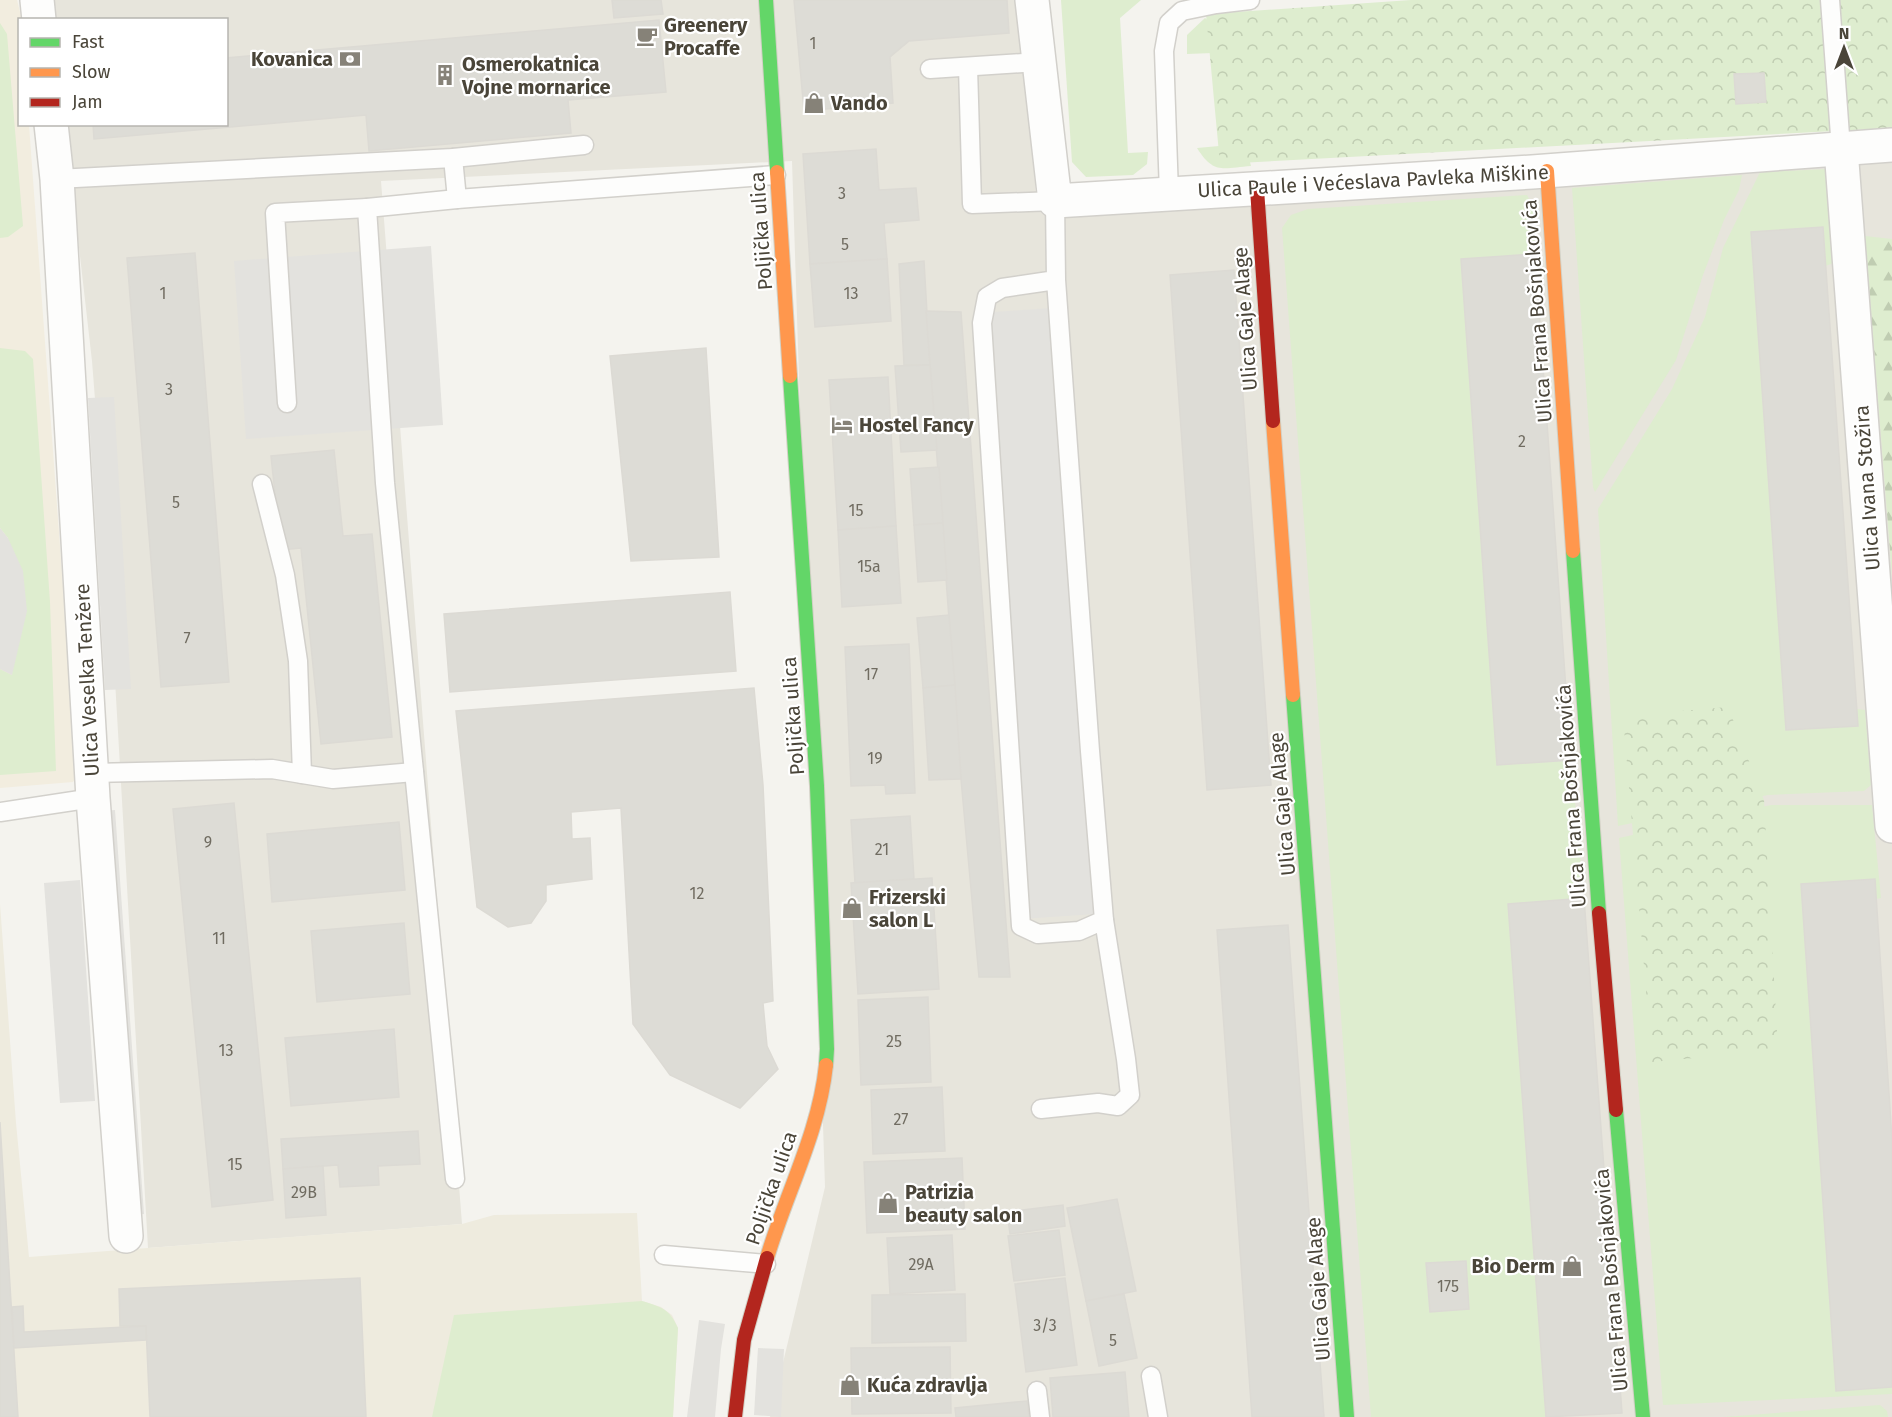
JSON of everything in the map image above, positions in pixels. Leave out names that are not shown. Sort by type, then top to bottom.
[{"type":"street","points":[[37,0],[39,18]]},
{"type":"street","name":"Poljička ulica","points":[[735,1417],[744,1340],[777,1224],[801,1167],[817,1115],[824,1082],[827,1049],[817,786],[766,0]]},
{"type":"street","points":[[1032,0],[1054,201]]},
{"type":"street","name":"Ulica Veselka Tenžere","points":[[51,126],[57,178],[93,786],[126,1236]]},
{"type":"street","name":"Ulica Paule i Većeslava Pavleka Miškine","points":[[1054,201],[1547,171],[1892,145]]},
{"type":"street","name":"Ulica Ivana Stožira","points":[[1841,149],[1892,826]]},
{"type":"street","name":"Ulica Frana Bošnjakovića","points":[[1547,171],[1592,833],[1643,1417]]},
{"type":"street","name":"Ulica Gaje Alage","points":[[1257,189],[1274,454],[1318,1010],[1347,1417]]},
{"type":"lane","points":[[1169,194],[1164,51],[1169,23],[1182,11],[1250,0]]},
{"type":"lane","points":[[1830,0],[1841,149]]},
{"type":"lane","points":[[930,69],[1038,62]]},
{"type":"lane","points":[[969,67],[972,204],[1054,201],[1056,280],[1104,920],[1125,1048],[1130,1095],[1118,1106],[1098,1103],[1041,1109]]},
{"type":"lane","points":[[57,178],[453,158],[584,145]]},
{"type":"lane","points":[[453,158],[457,199]]},
{"type":"lane","points":[[287,403],[275,213],[776,176]]},
{"type":"lane","points":[[367,208],[385,483],[454,1179]]},
{"type":"lane","points":[[1056,280],[1002,288],[987,297],[982,323],[1021,926],[1038,934],[1079,931],[1104,920]]},
{"type":"lane","points":[[262,484],[285,575],[298,661],[302,774]]},
{"type":"lane","points":[[0,812],[93,786],[272,769],[333,779],[414,772]]},
{"type":"lane","points":[[664,1255],[766,1264]]},
{"type":"lane","points":[[1150,1376],[1158,1417]]},
{"type":"lane","points":[[1037,1391],[1040,1417]]},
{"type":"shaded area","points":[[0,0],[17,0],[22,18],[18,18],[18,126],[29,126],[77,777],[73,782],[0,788]]},
{"type":"shaded area","points":[[54,0],[1021,0],[1037,209],[1892,154],[1892,1417],[770,1417],[825,1187],[792,161],[381,181],[462,1224],[148,1248],[109,577],[92,361],[65,126],[228,126],[228,18],[53,18]]},
{"type":"shaded area","points":[[431,246],[443,425],[246,439],[234,261]]},
{"type":"shaded area","points":[[1051,308],[1094,914],[1022,919],[978,313]]},
{"type":"shaded area","points":[[114,397],[131,689],[105,690],[88,398]]},
{"type":"shaded area","points":[[0,528],[8,538],[23,571],[27,611],[12,675],[0,669]]},
{"type":"shaded area","points":[[115,810],[144,1214],[131,1215],[101,811]]},
{"type":"shaded area","points":[[80,880],[95,1101],[60,1103],[44,883]]},
{"type":"shaded area","points":[[0,904],[16,1123],[29,1257],[462,1224],[494,1215],[637,1213],[642,1301],[661,1307],[672,1315],[678,1328],[673,1417],[0,1417]]},
{"type":"shaded area","points":[[699,1320],[725,1324],[715,1417],[687,1417]]},
{"type":"shaded area","points":[[758,1348],[784,1349],[781,1417],[754,1415]]},
{"type":"green space","points":[[1061,0],[1141,0],[1120,18],[1128,153],[1148,152],[1147,164],[1133,175],[1086,177],[1072,162]]},
{"type":"green space","points":[[1411,0],[1892,0],[1892,128],[1220,164],[1206,14]]},
{"type":"green space","points":[[1205,18],[1215,26],[1251,166],[1220,168],[1214,166],[1203,157],[1197,148],[1219,146],[1213,53],[1187,54],[1187,35]]},
{"type":"green space","points":[[0,23],[7,34],[23,226],[8,237],[0,238]]},
{"type":"green space","points":[[1829,169],[1834,263],[1825,266],[1822,227],[1751,232],[1786,730],[1858,726],[1857,709],[1865,710],[1871,785],[1864,791],[1768,795],[1618,826],[1598,509],[1672,389],[1705,317],[1723,248],[1760,172]]},
{"type":"green space","points":[[1742,175],[1739,190],[1724,220],[1703,275],[1676,360],[1595,492],[1572,188]]},
{"type":"green space","points":[[1527,195],[1533,206],[1535,254],[1461,260],[1497,765],[1571,760],[1584,898],[1508,904],[1546,1417],[1371,1417],[1282,228],[1291,215],[1308,209]]},
{"type":"green space","points":[[1865,236],[1892,239],[1892,576]]},
{"type":"green space","points":[[0,348],[25,351],[33,359],[50,602],[56,771],[0,775],[0,669],[12,675],[8,538],[0,528]]},
{"type":"green space","points":[[1728,707],[1764,800],[1778,1050],[1652,1062],[1623,716]]},
{"type":"green space","points":[[1771,805],[1872,805],[1881,898],[1876,899],[1875,879],[1801,884],[1836,1391],[1892,1387],[1892,1394],[1663,1405],[1619,838]]},
{"type":"green space","points":[[642,1301],[668,1312],[678,1328],[673,1417],[432,1417],[454,1315]]},
{"type":"green space","points":[[1880,1405],[1887,1411],[1888,1417],[1723,1417]]},
{"type":"building","points":[[612,0],[661,0],[663,14],[614,18]]},
{"type":"building","points":[[794,0],[1007,0],[1009,33],[909,41],[890,57],[893,103],[804,111]]},
{"type":"building","name":"Osmerokatnica Vojne mornarice","points":[[659,20],[666,92],[568,100],[571,133],[369,151],[366,115],[94,139],[93,126],[228,126],[228,58]]},
{"type":"building","points":[[1764,73],[1766,102],[1736,104],[1734,74]]},
{"type":"building","points":[[876,149],[879,190],[916,188],[919,220],[884,223],[887,259],[810,264],[803,154]]},
{"type":"building","points":[[1823,227],[1858,726],[1786,730],[1751,232]]},
{"type":"building","points":[[195,253],[229,682],[161,687],[127,258]]},
{"type":"building","points":[[1535,254],[1571,760],[1497,765],[1461,259]]},
{"type":"building","points":[[887,259],[891,321],[815,327],[810,264]]},
{"type":"building","points":[[924,261],[930,365],[904,365],[899,264]]},
{"type":"building","points":[[1234,270],[1271,785],[1207,790],[1170,275]]},
{"type":"building","points":[[926,311],[961,312],[1010,977],[979,977],[961,779]]},
{"type":"building","points":[[706,348],[719,557],[631,561],[610,356]]},
{"type":"building","points":[[930,365],[937,450],[901,452],[895,366]]},
{"type":"building","points":[[888,377],[896,526],[838,530],[829,380]]},
{"type":"building","points":[[334,450],[343,536],[372,534],[392,737],[321,744],[301,548],[281,550],[271,456]]},
{"type":"building","points":[[939,467],[943,523],[914,525],[910,469]]},
{"type":"building","points":[[943,523],[947,580],[918,582],[914,525]]},
{"type":"building","points":[[896,526],[901,603],[842,607],[838,530]]},
{"type":"building","points":[[730,592],[736,671],[450,692],[444,614]]},
{"type":"building","points":[[949,615],[955,685],[923,688],[917,618]]},
{"type":"building","points":[[909,644],[915,793],[886,794],[885,785],[851,786],[845,647]]},
{"type":"building","points":[[955,685],[961,779],[929,780],[923,688]]},
{"type":"building","points":[[754,688],[763,785],[773,1001],[763,1003],[767,1046],[778,1069],[740,1108],[670,1075],[633,1024],[621,808],[571,812],[572,839],[590,838],[592,879],[546,885],[546,901],[531,923],[508,927],[477,907],[456,711]]},
{"type":"building","points":[[234,803],[273,1200],[212,1207],[173,809]]},
{"type":"building","points":[[910,816],[914,879],[855,883],[851,820]]},
{"type":"building","points":[[399,822],[405,890],[272,902],[267,834]]},
{"type":"building","points":[[932,878],[939,989],[858,994],[851,883]]},
{"type":"building","points":[[1875,879],[1892,1140],[1892,1387],[1836,1391],[1801,884]]},
{"type":"building","points":[[1584,898],[1622,1413],[1546,1417],[1508,904]]},
{"type":"building","points":[[404,923],[410,994],[317,1002],[311,931]]},
{"type":"building","points":[[1288,925],[1324,1417],[1252,1417],[1217,930]]},
{"type":"building","points":[[928,997],[931,1082],[861,1085],[858,1000]]},
{"type":"building","points":[[394,1029],[399,1097],[291,1106],[285,1038]]},
{"type":"building","points":[[942,1087],[945,1151],[873,1154],[871,1090]]},
{"type":"building","points":[[0,1122],[18,1417],[0,1417]]},
{"type":"building","points":[[418,1131],[420,1164],[378,1166],[379,1185],[340,1187],[338,1165],[283,1169],[281,1139]]},
{"type":"building","points":[[962,1158],[965,1229],[867,1233],[864,1162]]},
{"type":"building","points":[[323,1166],[326,1215],[286,1218],[283,1169]]},
{"type":"building","points":[[1117,1199],[1136,1291],[1086,1301],[1067,1208]]},
{"type":"building","points":[[1063,1205],[1065,1226],[1010,1234],[1007,1212]]},
{"type":"building","points":[[1059,1230],[1065,1275],[1014,1281],[1008,1236]]},
{"type":"building","points":[[952,1235],[955,1290],[890,1294],[887,1238]]},
{"type":"building","points":[[1466,1261],[1469,1309],[1430,1312],[1426,1263]]},
{"type":"building","points":[[360,1278],[366,1417],[150,1417],[146,1326],[120,1326],[119,1289]]},
{"type":"building","points":[[1065,1278],[1077,1365],[1026,1372],[1015,1284]]},
{"type":"building","points":[[965,1294],[966,1341],[872,1343],[872,1295]]},
{"type":"building","points":[[1124,1294],[1137,1358],[1099,1366],[1086,1301]]},
{"type":"building","points":[[23,1306],[24,1332],[146,1326],[146,1340],[14,1348],[12,1307]]},
{"type":"building","points":[[950,1347],[951,1413],[852,1414],[851,1348]]},
{"type":"building","points":[[1125,1372],[1129,1417],[1053,1417],[1050,1378]]},
{"type":"building","points":[[1027,1401],[1029,1417],[956,1417],[955,1408]]},
{"type":"traffic: fast","points":[[766,0],[777,172]]},
{"type":"traffic: fast","points":[[790,376],[817,786],[826,1065]]},
{"type":"traffic: fast","points":[[1573,551],[1599,913]]},
{"type":"traffic: fast","points":[[1293,695],[1347,1417]]},
{"type":"traffic: fast","points":[[1616,1110],[1643,1417]]},
{"type":"traffic: slow","points":[[1547,171],[1573,551]]},
{"type":"traffic: slow","points":[[777,172],[790,376]]},
{"type":"traffic: slow","points":[[1273,421],[1293,695]]},
{"type":"traffic: slow","points":[[767,1258],[809,1139],[826,1065]]},
{"type":"traffic: jam","points":[[1257,189],[1273,421]]},
{"type":"traffic: jam","points":[[1599,913],[1616,1110]]},
{"type":"traffic: jam","points":[[735,1417],[744,1340],[767,1258]]},
{"type":"place","name":"Greenery Procaffe","points":[[647,36]]},
{"type":"place","name":"Kovanica","points":[[350,59]]},
{"type":"place","name":"Osmerokatnica Vojne mornarice","points":[[445,75]]},
{"type":"place","name":"Vando","points":[[814,103]]},
{"type":"place","name":"Hostel Fancy","points":[[842,425]]},
{"type":"place","name":"Frizerski salon L","points":[[852,908]]},
{"type":"place","name":"Patrizia beauty salon","points":[[888,1203]]},
{"type":"place","name":"Bio Derm","points":[[1572,1266]]},
{"type":"place","name":"Kuća zdravlja","points":[[850,1385]]}]
